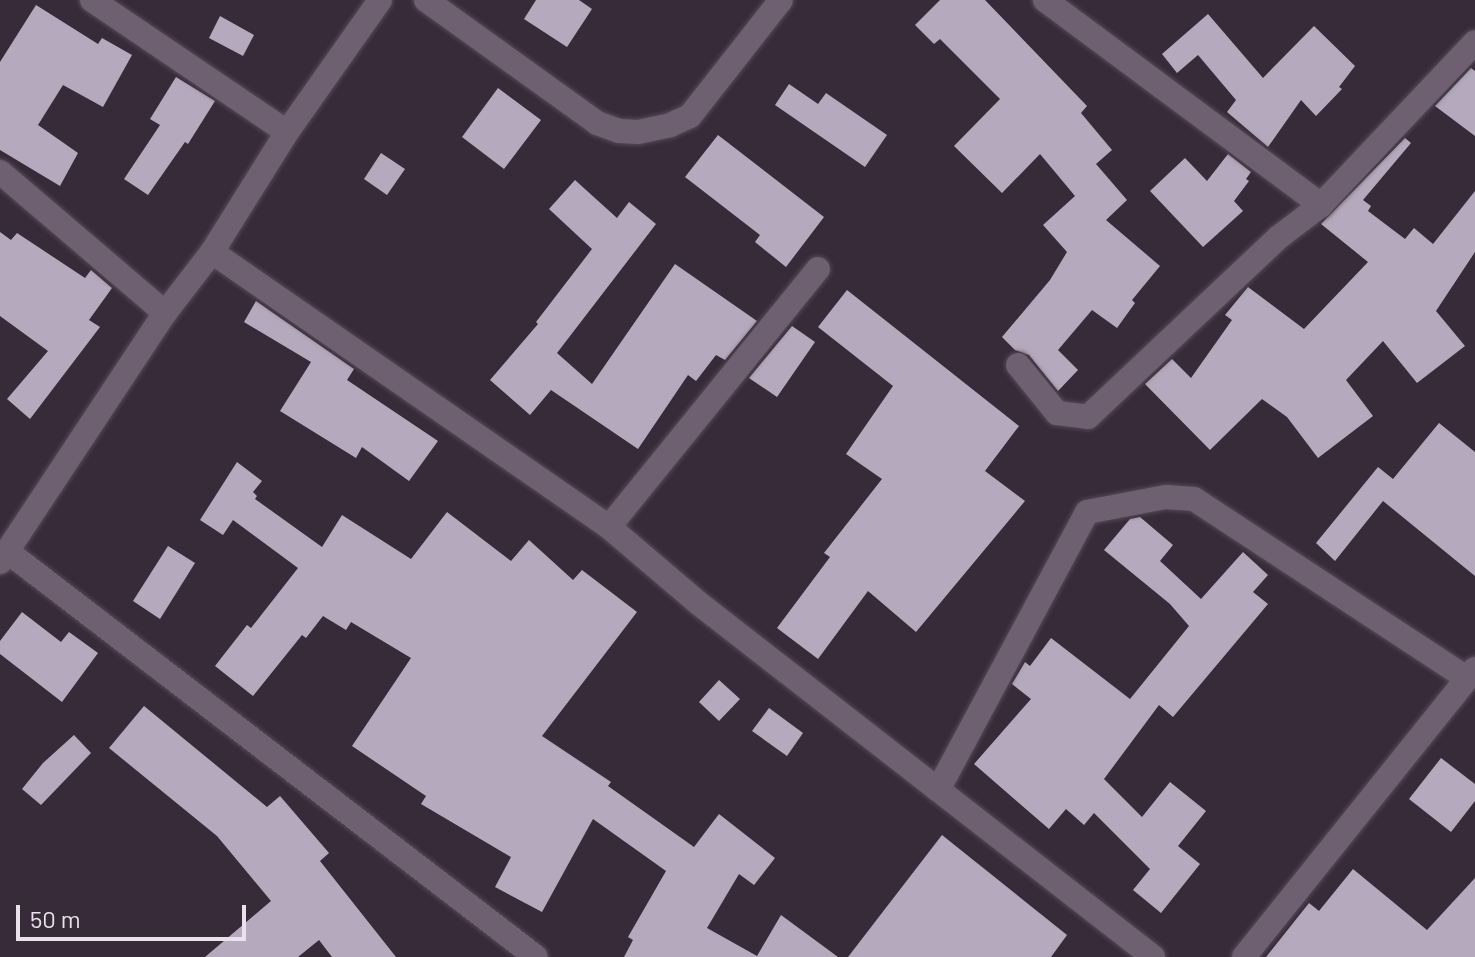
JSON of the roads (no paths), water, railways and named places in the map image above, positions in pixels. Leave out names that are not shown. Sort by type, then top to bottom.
[{"type":"street","points":[[92,0],[287,132]]},
{"type":"street","points":[[380,0],[287,132],[212,252],[165,313],[4,557],[529,955]]},
{"type":"street","points":[[426,0],[597,123],[619,131],[638,132],[670,125],[690,116],[781,0]]},
{"type":"street","points":[[1045,0],[1321,205]]},
{"type":"street","points":[[1018,365],[1057,413],[1073,418],[1088,417],[1279,237],[1321,205],[1475,42]]},
{"type":"street","points":[[0,172],[165,313]]},
{"type":"street","points":[[212,252],[609,527],[697,602],[1153,957]]},
{"type":"street","points":[[609,527],[818,269]]},
{"type":"street","points":[[938,790],[1087,512],[1166,497],[1194,499],[1471,673],[1244,957]]}]
